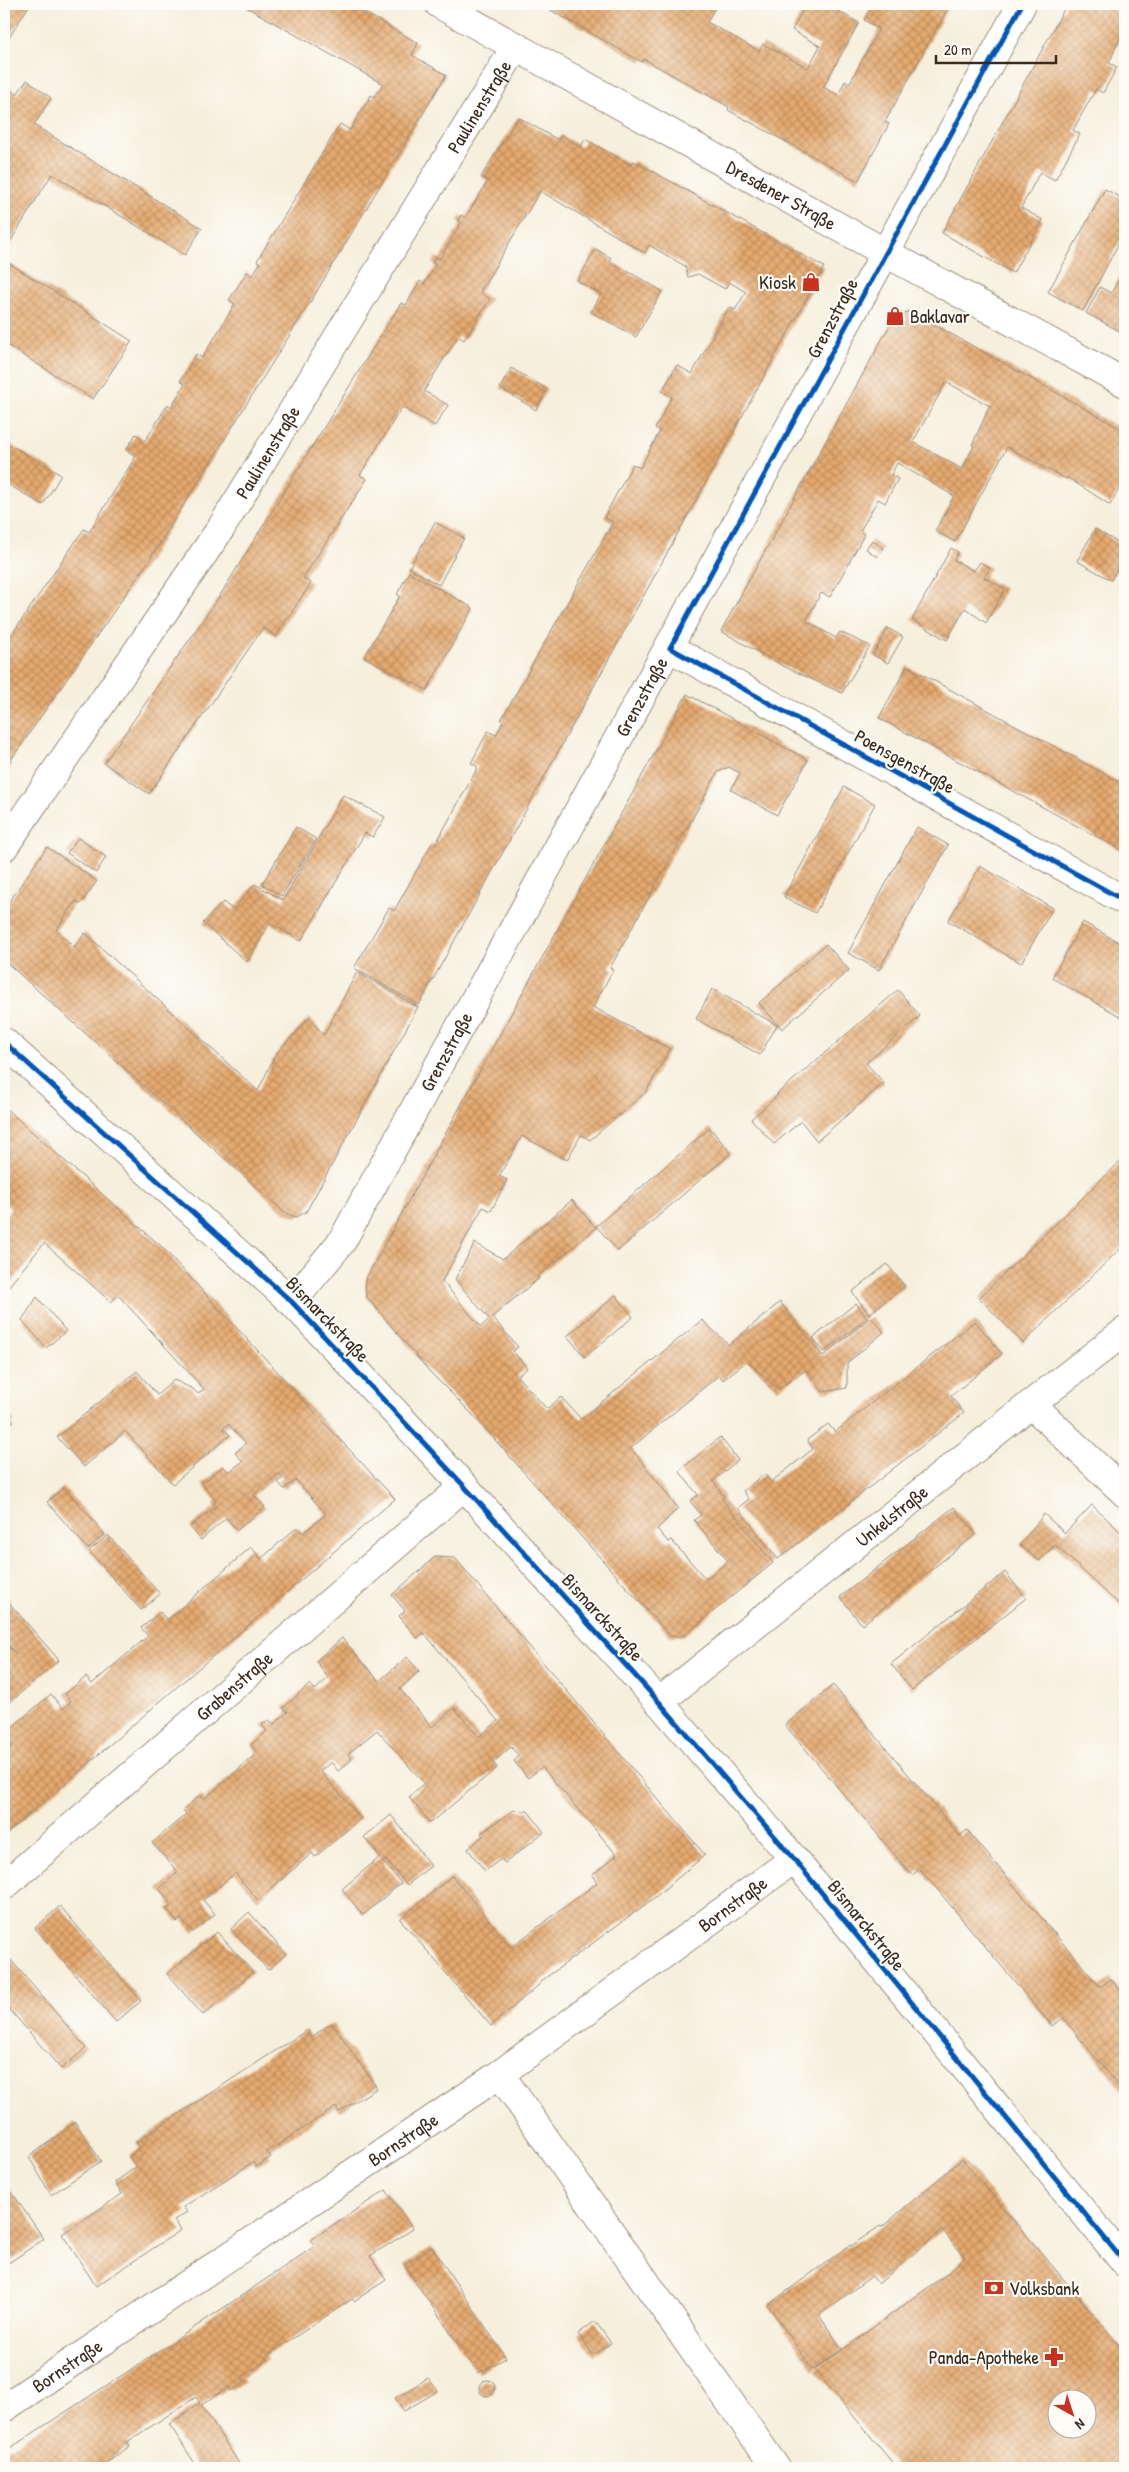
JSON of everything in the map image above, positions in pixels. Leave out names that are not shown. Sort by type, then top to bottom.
[{"type":"street","name":"Dresdener Straße","points":[[440,4],[884,252],[1125,383]]},
{"type":"street","name":"Grenzstraße","points":[[292,1302],[342,1241],[670,648],[884,252],[1022,4]]},
{"type":"street","name":"Paulinenstraße","points":[[4,847],[221,528],[516,46]]},
{"type":"street","name":"Poensgenstraße","points":[[670,648],[1125,901]]},
{"type":"street","name":"Bismarckstraße","points":[[4,1042],[292,1302],[464,1486],[660,1702],[794,1859],[1125,2263]]},
{"type":"street","name":"Unkelstraße","points":[[660,1702],[1125,1331]]},
{"type":"street","points":[[1032,1404],[1125,1493]]},
{"type":"street","name":"Grabenstraße","points":[[4,1886],[464,1486]]},
{"type":"street","name":"Bornstraße","points":[[4,2408],[500,2074],[794,1859]]},
{"type":"street","points":[[500,2074],[776,2468]]},
{"type":"building","points":[[4,4],[30,4],[4,46]]},
{"type":"building","points":[[241,4],[349,4],[418,43],[412,55],[446,75],[314,296],[148,562],[8,764],[4,762],[4,646],[84,529],[89,532],[136,456],[126,450],[136,434],[145,441],[168,404],[171,407],[185,384],[180,381],[196,354],[202,358],[235,304],[229,300],[247,272],[252,276],[260,263],[257,261],[340,124],[350,130],[371,95],[374,97],[383,84]]},
{"type":"building","points":[[540,4],[717,4],[707,22],[759,51],[763,44],[808,68],[820,46],[792,30],[806,4],[825,4],[859,23],[823,87],[838,95],[845,81],[849,84],[879,29],[864,20],[873,4],[950,4],[885,122],[889,124],[858,181],[728,110],[729,107],[644,59],[642,62]]},
{"type":"building","points":[[1067,4],[1125,4],[1125,33],[1123,31],[1109,63],[1117,67],[1103,93],[1096,89],[1073,130],[1080,134],[1055,180],[1040,172],[1021,208],[1043,220],[1013,273],[942,233]]},
{"type":"building","points":[[27,80],[51,98],[34,125],[202,228],[185,255],[52,174],[4,252],[4,93],[7,88],[17,94]]},
{"type":"building","points":[[518,117],[558,140],[561,135],[581,147],[585,139],[631,165],[634,161],[824,267],[419,1005],[354,968],[389,908],[394,911],[432,843],[435,845],[478,767],[471,763],[488,731],[496,735],[503,722],[501,720],[613,522],[604,517],[633,464],[640,468],[660,431],[655,428],[672,397],[662,391],[677,365],[692,374],[729,307],[735,310],[746,292],[729,282],[725,289],[698,274],[688,277],[685,266],[649,245],[645,253],[540,191],[480,292],[490,299],[464,340],[458,336],[424,391],[448,405],[435,426],[402,407],[360,475],[367,479],[303,578],[311,583],[276,636],[263,628],[149,794],[104,763],[219,597],[401,303],[406,305],[420,281],[424,284],[436,265],[432,263],[436,257],[440,259],[461,223],[458,221],[461,215],[465,218],[488,181],[481,177]]},
{"type":"building","points":[[1105,189],[1125,200],[1125,239],[1122,237],[1083,311],[1048,292]]},
{"type":"building","points":[[596,249],[611,258],[610,261],[662,291],[636,337],[591,312],[601,294],[577,281]]},
{"type":"building","points":[[4,260],[132,341],[93,399],[4,343]]},
{"type":"building","points":[[1125,268],[1125,334],[1086,313],[1100,287],[1111,293]]},
{"type":"building","points":[[910,311],[1125,431],[1125,478],[1110,505],[1067,477],[1066,479],[1007,447],[955,542],[935,531],[954,496],[897,463],[891,475],[898,479],[885,503],[878,499],[860,531],[864,535],[830,597],[821,593],[806,621],[836,638],[840,632],[870,646],[842,693],[783,666],[721,631],[895,316]],"holes":[[[946,382],[990,406],[972,445],[974,446],[962,469],[913,442]]]},
{"type":"building","points":[[511,368],[547,389],[536,410],[500,388]]},
{"type":"building","points":[[4,441],[61,475],[43,505],[4,482]]},
{"type":"building","points":[[435,522],[464,538],[439,585],[409,568]]},
{"type":"building","points":[[1095,529],[1125,547],[1125,554],[1111,580],[1077,561]]},
{"type":"building","points":[[872,540],[883,548],[877,557],[866,549]]},
{"type":"building","points":[[951,548],[958,552],[954,560],[974,571],[980,562],[990,568],[984,577],[1005,589],[986,623],[965,608],[947,640],[912,620]]},
{"type":"building","points":[[409,572],[473,608],[427,690],[364,657],[400,596],[397,594]]},
{"type":"building","points":[[888,628],[903,637],[888,663],[873,655]]},
{"type":"building","points":[[907,666],[1125,785],[1125,852],[879,718]]},
{"type":"building","points":[[687,694],[808,760],[777,815],[731,790],[740,773],[729,767],[718,772],[610,968],[613,970],[593,1007],[670,1049],[646,1092],[590,1140],[581,1135],[567,1160],[522,1136],[499,1176],[507,1180],[491,1211],[483,1207],[442,1281],[481,1327],[489,1319],[455,1279],[475,1243],[503,1259],[572,1200],[596,1228],[492,1317],[518,1347],[513,1351],[527,1368],[517,1376],[547,1409],[561,1397],[581,1419],[702,1320],[729,1345],[780,1302],[823,1356],[871,1317],[884,1332],[847,1363],[847,1388],[823,1392],[806,1370],[778,1389],[747,1361],[723,1380],[719,1375],[631,1448],[678,1508],[657,1529],[668,1542],[671,1540],[706,1579],[728,1561],[694,1520],[701,1515],[690,1501],[698,1495],[679,1471],[720,1437],[738,1460],[713,1481],[724,1496],[722,1499],[773,1563],[683,1636],[670,1636],[471,1413],[429,1371],[366,1296],[365,1280]]},
{"type":"building","points":[[844,787],[875,804],[815,913],[784,897]]},
{"type":"building","points":[[343,795],[385,817],[373,837],[365,833],[301,941],[270,923],[247,962],[203,923],[223,902],[233,910],[255,884],[283,900]]},
{"type":"building","points":[[296,827],[316,839],[282,896],[262,884]]},
{"type":"building","points":[[917,827],[948,845],[879,970],[848,953]]},
{"type":"building","points":[[78,838],[106,857],[96,873],[67,853]]},
{"type":"building","points":[[47,847],[97,881],[81,904],[76,901],[56,930],[74,947],[85,933],[258,1091],[275,1055],[309,1018],[324,1035],[357,972],[418,1007],[306,1212],[296,1217],[285,1213],[4,960],[4,909]]},
{"type":"building","points":[[980,866],[1053,908],[1021,963],[948,921]]},
{"type":"building","points":[[1083,922],[1125,946],[1125,1019],[1052,978]]},
{"type":"building","points":[[826,944],[849,970],[782,1029],[759,1003]]},
{"type":"building","points":[[712,989],[777,1025],[760,1055],[696,1019]]},
{"type":"building","points":[[898,990],[920,1016],[866,1063],[884,1083],[817,1141],[801,1121],[774,1144],[751,1119],[777,1094]]},
{"type":"building","points":[[4,1107],[162,1247],[395,1499],[4,1836],[4,1753],[12,1746],[4,1734],[51,1694],[63,1709],[71,1701],[65,1694],[86,1677],[92,1684],[148,1636],[141,1628],[160,1612],[167,1620],[251,1547],[261,1559],[297,1527],[303,1533],[326,1514],[296,1480],[284,1489],[278,1482],[283,1478],[279,1473],[254,1495],[265,1507],[237,1530],[226,1518],[201,1540],[190,1527],[216,1506],[214,1504],[216,1501],[202,1484],[223,1466],[229,1472],[243,1461],[235,1453],[246,1443],[228,1424],[223,1428],[230,1435],[173,1484],[125,1431],[84,1467],[57,1437],[137,1371],[157,1395],[174,1380],[193,1389],[198,1394],[204,1389],[118,1295],[111,1302],[44,1243],[4,1292],[4,1217],[11,1209],[4,1202]]},
{"type":"building","points":[[710,1128],[731,1153],[618,1251],[596,1226]]},
{"type":"building","points":[[1125,1157],[1125,1244],[1023,1343],[979,1298]]},
{"type":"building","points":[[887,1264],[905,1286],[869,1314],[852,1292]]},
{"type":"building","points":[[616,1295],[633,1317],[585,1357],[567,1336]]},
{"type":"building","points":[[37,1297],[66,1331],[46,1348],[22,1320]]},
{"type":"building","points":[[856,1303],[867,1318],[824,1352],[813,1338]]},
{"type":"building","points":[[975,1321],[1002,1354],[951,1396],[964,1413],[778,1559],[738,1508],[749,1499],[743,1491],[764,1474],[771,1482],[813,1449],[807,1440],[828,1424],[835,1432]]},
{"type":"building","points":[[4,1409],[14,1421],[4,1430]]},
{"type":"building","points":[[64,1487],[105,1534],[88,1549],[47,1502]]},
{"type":"building","points":[[1092,1505],[1125,1536],[1125,1610],[1055,1545],[1039,1561],[1020,1545],[1044,1514],[1065,1533]]},
{"type":"building","points":[[954,1507],[976,1534],[862,1625],[840,1597]]},
{"type":"building","points":[[108,1535],[160,1594],[141,1610],[89,1551]]},
{"type":"building","points":[[435,1557],[455,1558],[705,1855],[654,1898],[540,1982],[491,2026],[400,1919],[452,1876],[511,1947],[597,1883],[592,1875],[617,1855],[542,1767],[528,1778],[514,1761],[519,1756],[511,1747],[493,1762],[497,1768],[430,1823],[409,1797],[424,1783],[377,1730],[348,1754],[352,1759],[338,1771],[331,1762],[320,1771],[361,1818],[315,1857],[312,1853],[258,1900],[235,1873],[203,1900],[215,1914],[193,1932],[181,1919],[177,1922],[167,1909],[171,1906],[168,1903],[170,1902],[159,1889],[178,1872],[152,1843],[186,1814],[183,1810],[200,1795],[204,1799],[257,1753],[251,1745],[267,1731],[262,1725],[269,1720],[274,1724],[288,1712],[283,1708],[310,1684],[315,1690],[328,1678],[316,1661],[342,1638],[379,1681],[407,1657],[419,1671],[400,1689],[432,1727],[454,1708],[479,1737],[498,1721],[424,1633],[417,1638],[399,1616],[405,1611],[392,1595]]},
{"type":"building","points":[[1005,1572],[1026,1598],[912,1690],[891,1664]]},
{"type":"building","points":[[4,1597],[59,1660],[8,1704],[4,1699],[4,1642],[17,1655],[4,1640]]},
{"type":"building","points":[[833,1685],[960,1836],[967,1830],[1100,1987],[1111,1979],[1125,1997],[1125,2093],[1063,2018],[1052,2026],[920,1869],[912,1875],[785,1725]]},
{"type":"building","points":[[514,1810],[528,1811],[544,1832],[505,1863],[501,1859],[485,1871],[468,1849],[483,1836],[481,1833]]},
{"type":"building","points":[[391,1815],[431,1866],[407,1885],[386,1860],[383,1862],[401,1883],[363,1915],[342,1889],[380,1857],[364,1837]]},
{"type":"building","points":[[60,1906],[141,2001],[116,2022],[35,1928]]},
{"type":"building","points":[[249,1912],[286,1954],[268,1970],[231,1929]]},
{"type":"building","points":[[217,1932],[253,1972],[203,2015],[167,1974]]},
{"type":"building","points":[[5,1953],[86,2048],[61,2069],[4,2003]]},
{"type":"building","points":[[332,2023],[377,2088],[339,2112],[336,2107],[267,2152],[271,2157],[256,2167],[253,2162],[183,2207],[187,2212],[174,2220],[181,2230],[96,2286],[62,2234],[122,2194],[115,2182],[136,2167],[129,2156],[140,2148],[136,2142],[307,2030],[311,2037]]},
{"type":"building","points":[[75,2122],[101,2161],[51,2195],[29,2157]]},
{"type":"building","points":[[962,2159],[1125,2352],[1125,2468],[897,2468],[815,2370],[948,2273],[965,2257],[942,2230],[878,2284],[872,2276],[819,2315],[842,2349],[813,2370],[768,2305],[850,2245],[880,2226],[882,2227]]},
{"type":"building","points":[[4,2181],[44,2239],[4,2266]]},
{"type":"building","points":[[386,2190],[413,2229],[370,2256],[386,2280],[354,2301],[352,2299],[265,2357],[267,2360],[242,2377],[245,2382],[231,2391],[229,2387],[201,2405],[242,2468],[198,2468],[169,2424],[200,2403],[196,2397],[127,2442],[130,2446],[99,2468],[4,2468],[4,2452],[164,2348],[315,2246],[310,2240]]},
{"type":"building","points":[[432,2247],[506,2358],[478,2373],[404,2265]]},
{"type":"building","points":[[595,2321],[611,2343],[593,2355],[578,2334]]},
{"type":"building","points":[[428,2378],[438,2391],[404,2411],[395,2398]]},
{"type":"building","points":[[487,2380],[493,2382],[495,2388],[493,2394],[487,2396],[481,2394],[479,2388],[481,2382]]},
{"type":"cycle path","points":[[1022,4],[670,648],[1125,901]]},
{"type":"cycle path","points":[[4,1042],[292,1302],[464,1486],[659,1702],[794,1859],[1125,2263]]},
{"type":"place","name":"Kiosk","points":[[811,282]]},
{"type":"place","name":"Baklavar","points":[[895,316]]},
{"type":"place","name":"Volksbank","points":[[994,2288]]},
{"type":"place","name":"Panda-Apotheke","points":[[1054,2357]]}]
